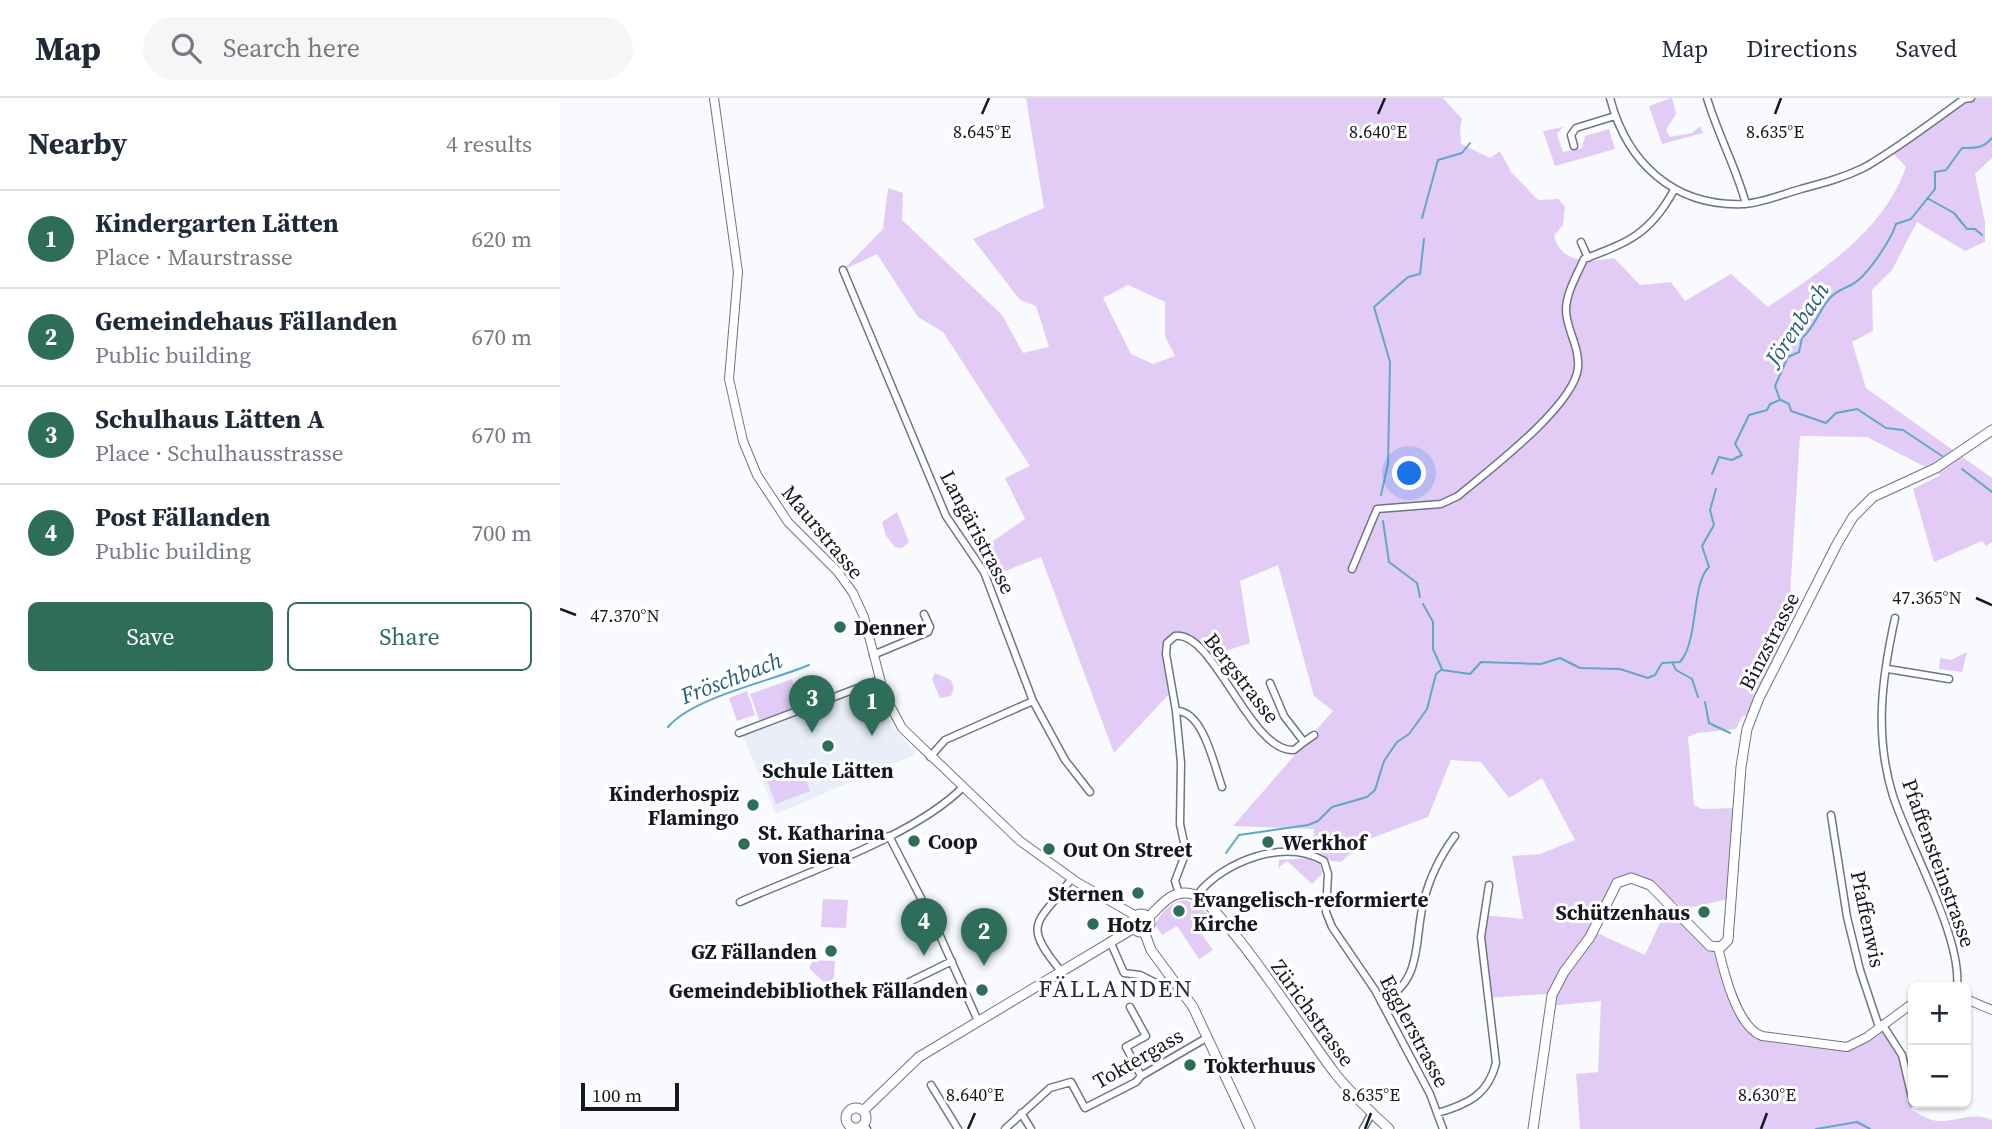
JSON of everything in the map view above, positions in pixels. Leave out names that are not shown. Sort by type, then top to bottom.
[{"type":"main road","name":"Binzstrasse","points":[[1718,947],[1726,944],[1730,933],[1741,768],[1747,729],[1759,698],[1837,544],[1850,520],[1874,497],[1936,468],[1992,430]]},
{"type":"main road","points":[[1533,1129],[1552,995],[1564,972],[1590,937],[1617,883],[1629,878],[1650,885],[1702,940],[1718,947]]},
{"type":"main road","points":[[1148,918],[1170,897],[1179,893],[1197,895]]},
{"type":"main road","name":"Zürichstrasse","points":[[1197,895],[1220,917],[1335,1073],[1389,1129]]},
{"type":"main road","points":[[1134,928],[1132,923],[1136,916],[1148,918]]},
{"type":"main road","points":[[1144,931],[1149,927],[1148,918]]},
{"type":"main road","points":[[863,1111],[909,1064],[1110,941],[1134,928],[1144,931]]},
{"type":"main road","points":[[1144,931],[1151,950],[1193,1007],[1250,1129]]},
{"type":"main road","points":[[850,1110],[863,1111],[865,1127],[844,1126],[850,1110]]},
{"type":"street","name":"Maurstrasse","points":[[714,98],[723,144],[738,272],[737,308],[729,369],[740,430],[757,475],[778,510],[838,572],[853,593],[864,617],[879,680],[902,727],[930,757],[1020,841],[1072,878],[1136,916]]},
{"type":"street","points":[[1610,98],[1615,116],[1635,157],[1655,177],[1674,190],[1705,201],[1746,204],[1843,176],[1866,166],[1966,98]]},
{"type":"street","points":[[1707,98],[1719,137],[1732,157],[1746,204]]},
{"type":"street","points":[[1574,146],[1571,135],[1576,128],[1615,116]]},
{"type":"street","points":[[1352,569],[1377,509],[1441,504],[1458,496],[1513,451],[1556,407],[1572,386],[1578,369],[1577,349],[1566,310],[1571,286],[1586,258],[1630,239],[1658,218],[1674,190]]},
{"type":"street","points":[[1580,242],[1586,258]]},
{"type":"street","name":"Langäristrasse","points":[[843,270],[946,516],[984,572],[1033,701],[1056,745],[1090,792]]},
{"type":"street","points":[[873,655],[928,632],[930,627],[924,614]]},
{"type":"street","name":"Pfaffensteinstrasse","points":[[1895,618],[1886,660],[1888,669],[1881,681],[1880,701],[1889,783],[1955,953],[1957,982]]},
{"type":"street","name":"Bergstrasse","points":[[1179,893],[1175,881],[1186,852],[1180,824],[1181,763],[1176,711],[1166,648],[1171,639],[1181,635],[1190,639],[1207,657],[1262,734],[1275,746],[1294,750],[1304,742],[1284,716],[1270,682]]},
{"type":"street","points":[[1888,669],[1949,679]]},
{"type":"street","points":[[739,733],[879,680]]},
{"type":"street","points":[[930,757],[945,740],[1033,701]]},
{"type":"street","points":[[1176,711],[1186,712],[1198,722],[1222,786]]},
{"type":"street","points":[[1304,742],[1314,735]]},
{"type":"street","points":[[740,902],[889,836],[944,806],[963,787]]},
{"type":"street","name":"Pfaffenwis","points":[[1831,815],[1847,917],[1860,970],[1881,1025],[1902,1055],[1908,1078]]},
{"type":"street","points":[[889,836],[978,1021]]},
{"type":"street","points":[[1381,1002],[1397,993],[1414,969],[1428,887],[1441,856],[1455,836]]},
{"type":"street","name":"Egglerstrasse","points":[[1197,895],[1248,858],[1273,854],[1314,856],[1324,861],[1328,874],[1325,905],[1328,920],[1381,1002],[1438,1113],[1443,1129]]},
{"type":"street","points":[[1061,971],[1038,942],[1037,931],[1046,910],[1072,878]]},
{"type":"street","points":[[1438,1113],[1473,1100],[1485,1090],[1496,1063],[1481,937],[1489,885]]},
{"type":"street","points":[[1110,941],[1125,973],[1140,975],[1160,985],[1172,978]]},
{"type":"street","points":[[1718,947],[1740,1017],[1758,1035],[1842,1047],[1859,1042],[1908,1006]]},
{"type":"street","points":[[893,990],[951,961]]},
{"type":"street","points":[[1971,1001],[1992,1010]]},
{"type":"street","points":[[1130,1007],[1146,1036],[1126,1047],[1141,1076]]},
{"type":"street","name":"Toktergass","points":[[1021,1113],[1050,1088],[1072,1082],[1085,1108],[1136,1082],[1141,1076],[1208,1037]]},
{"type":"street","points":[[931,1085],[958,1129]]},
{"type":"street","points":[[1005,1129],[1021,1113],[1031,1129]]},
{"type":"street","points":[[1363,1129],[1372,1113]]},
{"type":"shaded area","points":[[1026,98],[1443,98],[1462,119],[1461,144],[1490,158],[1500,151],[1511,172],[1538,200],[1558,199],[1565,206],[1563,225],[1554,236],[1558,245],[1570,257],[1587,260],[1614,258],[1640,285],[1671,282],[1685,301],[1731,274],[1768,307],[1849,248],[1882,211],[1896,190],[1906,167],[1890,150],[1965,98],[1992,98],[1992,158],[1975,174],[1985,222],[1985,242],[1965,251],[1917,222],[1892,270],[1872,290],[1873,331],[1852,342],[1866,388],[1992,478],[1992,542],[1986,546],[1982,541],[1934,562],[1913,489],[1941,475],[1867,437],[1800,436],[1787,644],[1753,712],[1742,717],[1736,729],[1697,733],[1688,737],[1694,805],[1702,809],[1738,808],[1728,899],[1685,909],[1650,885],[1620,881],[1593,931],[1645,955],[1669,903],[1718,947],[1750,1030],[1842,1047],[1882,1024],[1902,1055],[1908,1079],[1908,1108],[1937,1121],[1978,1116],[1992,1120],[1992,1129],[1580,1129],[1576,1074],[1598,1072],[1601,1001],[1549,1006],[1552,996],[1545,994],[1486,998],[1483,915],[1523,919],[1512,856],[1540,854],[1575,840],[1542,778],[1509,798],[1481,762],[1451,760],[1428,817],[1364,841],[1341,862],[1331,861],[1312,848],[1314,829],[1233,826],[1333,711],[1314,696],[1278,565],[1240,581],[1250,643],[1207,657],[1190,639],[1175,636],[1168,650],[1174,689],[1114,753],[1041,557],[990,577],[979,551],[1025,519],[1005,478],[1030,466],[943,332],[918,317],[877,254],[843,270],[883,229],[888,188],[903,193],[902,220],[1002,315],[1023,353],[1049,347],[1036,306],[1020,300],[973,239],[1044,208]],"holes":[[[1128,285],[1165,302],[1165,336],[1175,356],[1153,364],[1131,354],[1103,298]]]},
{"type":"shaded area","points":[[1672,98],[1676,114],[1666,130],[1670,137],[1692,133],[1700,126],[1703,133],[1662,144],[1649,106]]},
{"type":"shaded area","points":[[1563,127],[1557,134],[1563,152],[1582,148],[1585,136],[1609,129],[1615,149],[1555,166],[1543,131]]},
{"type":"shaded area","points":[[897,512],[909,542],[902,548],[895,547],[886,536],[882,522]]},
{"type":"shaded area","points":[[1967,652],[1962,672],[1939,669],[1940,658],[1951,660]]},
{"type":"shaded area","points":[[935,673],[951,680],[954,688],[951,696],[940,698],[932,679]]},
{"type":"shaded area","points":[[792,679],[802,707],[760,722],[750,694]]},
{"type":"shaded area","name":"Schule Lätten","points":[[869,685],[873,687],[891,724],[916,754],[776,814],[742,734]]},
{"type":"shaded area","points":[[747,691],[755,715],[737,721],[729,698]]},
{"type":"shaded area","points":[[802,768],[810,791],[776,804],[767,781]]},
{"type":"shaded area","points":[[1307,858],[1320,865],[1322,874],[1312,884],[1287,861],[1278,868],[1279,860]]},
{"type":"shaded area","points":[[823,899],[848,900],[846,928],[821,927]]},
{"type":"shaded area","points":[[1186,900],[1209,914],[1198,929],[1213,950],[1199,959],[1177,926],[1162,935],[1155,925],[1167,908]]},
{"type":"shaded area","points":[[813,960],[835,961],[834,977],[829,987],[809,968]]},
{"type":"waterway","name":"Jörenbach","points":[[1712,474],[1719,457],[1732,460],[1742,455],[1735,444],[1749,415],[1767,410],[1770,404],[1780,400],[1775,386],[1788,357],[1799,352],[1802,338],[1829,299],[1857,281],[1871,267],[1896,224],[1911,219],[1935,189],[1935,172],[1946,170],[1962,148],[1982,146],[1992,138]]},
{"type":"waterway","points":[[1422,218],[1438,160],[1462,153],[1470,143]]},
{"type":"waterway","points":[[1927,198],[1954,213],[1967,229],[1975,229],[1982,235]]},
{"type":"waterway","points":[[1381,495],[1388,464],[1390,362],[1374,307],[1408,277],[1420,274],[1424,239]]},
{"type":"waterway","points":[[1781,400],[1789,404],[1791,411],[1826,423],[1836,413],[1857,409],[1886,428],[1903,430],[1942,456]]},
{"type":"waterway","points":[[1962,469],[1992,492]]},
{"type":"waterway","name":"Jörenbach","points":[[1442,670],[1470,674],[1481,662],[1541,664],[1560,658],[1580,668],[1620,669],[1648,678],[1655,675],[1662,663],[1680,662],[1690,640],[1703,575],[1709,567],[1702,546],[1714,525],[1710,510],[1716,489]]},
{"type":"waterway","points":[[1383,521],[1389,562],[1417,583],[1420,597]]},
{"type":"waterway","points":[[1423,604],[1433,622],[1433,649],[1442,669]]},
{"type":"waterway","points":[[1673,664],[1676,670],[1692,679],[1698,697]]},
{"type":"waterway","name":"Fröschbach","points":[[668,727],[680,716],[714,698],[809,665]]},
{"type":"waterway","points":[[1226,853],[1239,835],[1308,825],[1318,821],[1332,807],[1367,797],[1375,790],[1384,761],[1427,709],[1436,674],[1441,670]]},
{"type":"waterway","points":[[1705,702],[1709,723],[1730,733]]},
{"type":"waterway","points":[[1816,1129],[1857,1122],[1870,1129]]},
{"type":"place","name":"Denner","points":[[840,627]]},
{"type":"place","name":"Schulhaus Lätten A","points":[[812,733]]},
{"type":"place","name":"Kindergarten Lätten","points":[[872,736]]},
{"type":"place","name":"Schule Lätten","points":[[828,746]]},
{"type":"place","name":"Kinderhospiz Flamingo","points":[[753,805]]},
{"type":"place","name":"Coop","points":[[914,841]]},
{"type":"place","name":"Werkhof","points":[[1268,842]]},
{"type":"place","name":"St. Katharina von Siena","points":[[744,844]]},
{"type":"place","name":"Out On Street","points":[[1049,849]]},
{"type":"place","name":"Sternen","points":[[1138,893]]},
{"type":"place","name":"Evangelisch-reformierte Kirche","points":[[1179,911]]},
{"type":"place","name":"Schützenhaus","points":[[1704,912]]},
{"type":"place","name":"Hotz","points":[[1093,924]]},
{"type":"place","name":"GZ Fällanden","points":[[831,951]]},
{"type":"place","name":"Post Fällanden","points":[[924,956]]},
{"type":"place","name":"Gemeindehaus Fällanden","points":[[984,966]]},
{"type":"place","name":"Gemeindebibliothek Fällanden","points":[[982,990]]},
{"type":"place","name":"Tokterhuus","points":[[1190,1065]]},
{"type":"district","name":"FÄLLANDEN","points":[[1116,988]]}]
